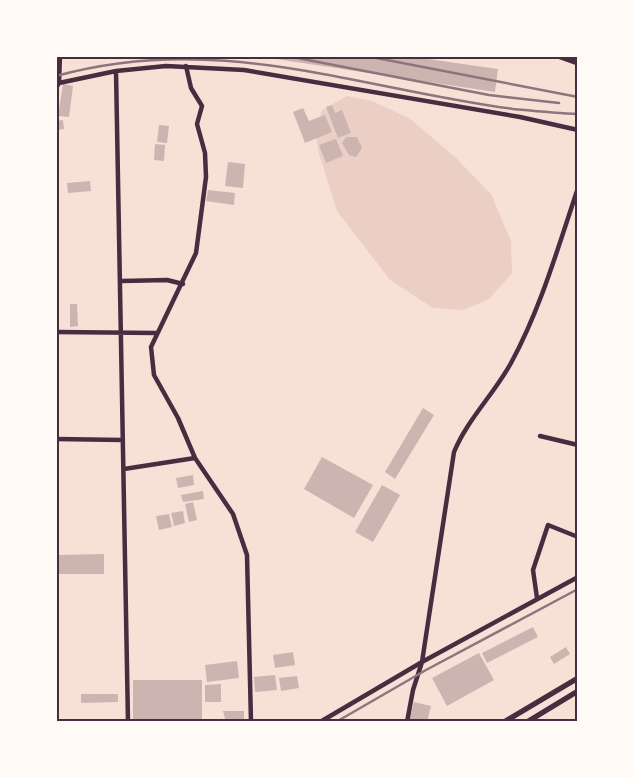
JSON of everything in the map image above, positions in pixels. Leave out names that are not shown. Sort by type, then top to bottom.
[{"type":"main road","points":[[558,56],[578,63]]},
{"type":"main road","points":[[504,722],[578,678]]},
{"type":"main road","points":[[527,722],[578,692]]},
{"type":"street","points":[[56,88],[59,83],[60,56]]},
{"type":"street","points":[[59,83],[116,71],[186,66],[244,70],[520,117],[578,130]]},
{"type":"street","points":[[186,66],[191,88],[202,106],[197,124],[205,153],[206,177],[196,253],[183,284],[151,347],[154,375],[181,424],[195,458],[233,514],[248,555],[251,722]]},
{"type":"street","points":[[116,71],[122,281],[120,332],[128,722]]},
{"type":"street","points":[[407,722],[413,690],[422,662],[454,452],[459,438],[491,396],[525,336],[541,296],[578,188]]},
{"type":"street","points":[[122,281],[167,280],[183,284]]},
{"type":"street","points":[[56,332],[157,333]]},
{"type":"street","points":[[540,436],[578,445]]},
{"type":"street","points":[[56,439],[123,440]]},
{"type":"street","points":[[124,469],[195,458]]},
{"type":"street","points":[[536,598],[533,570],[548,525],[578,537]]},
{"type":"street","points":[[320,722],[422,662],[536,598],[578,577]]},
{"type":"shaded area","points":[[347,96],[372,101],[409,118],[455,157],[491,194],[511,241],[512,273],[489,299],[464,310],[433,308],[390,280],[337,211],[319,154],[315,131],[322,110]]},
{"type":"building","points":[[256,56],[407,56],[498,69],[495,92]]},
{"type":"building","points":[[63,84],[73,86],[69,117],[58,116]]},
{"type":"building","points":[[332,105],[335,113],[342,110],[351,133],[338,138],[326,107]]},
{"type":"building","points":[[303,108],[309,121],[325,115],[332,132],[305,143],[293,112]]},
{"type":"building","points":[[63,120],[64,129],[56,130],[56,121]]},
{"type":"building","points":[[159,125],[169,126],[167,143],[157,142]]},
{"type":"building","points":[[346,137],[357,137],[362,148],[356,157],[349,155],[342,143]]},
{"type":"building","points":[[336,139],[343,156],[326,163],[319,145]]},
{"type":"building","points":[[155,144],[165,145],[164,161],[154,160]]},
{"type":"building","points":[[228,162],[245,164],[243,188],[225,186]]},
{"type":"building","points":[[90,181],[91,191],[68,193],[67,183]]},
{"type":"building","points":[[208,190],[235,193],[234,205],[206,201]]},
{"type":"building","points":[[70,304],[77,304],[78,326],[70,327]]},
{"type":"building","points":[[423,408],[434,415],[395,479],[385,472]]},
{"type":"building","points":[[322,457],[373,485],[354,518],[304,489]]},
{"type":"building","points":[[193,475],[194,485],[178,488],[176,478]]},
{"type":"building","points":[[382,485],[400,495],[373,542],[355,532]]},
{"type":"building","points":[[203,491],[204,499],[183,502],[181,495]]},
{"type":"building","points":[[193,502],[197,520],[189,522],[185,504]]},
{"type":"building","points":[[183,511],[185,523],[174,526],[171,513]]},
{"type":"building","points":[[169,514],[172,527],[159,530],[156,516]]},
{"type":"building","points":[[104,554],[104,574],[59,574],[59,579],[56,579],[56,555]]},
{"type":"building","points":[[533,627],[538,637],[487,663],[482,653]]},
{"type":"building","points":[[566,647],[570,654],[554,664],[550,657]]},
{"type":"building","points":[[293,652],[295,665],[275,668],[273,655]]},
{"type":"building","points":[[479,653],[494,680],[447,706],[432,678]]},
{"type":"building","points":[[237,661],[239,678],[207,682],[205,665]]},
{"type":"building","points":[[275,675],[277,690],[255,692],[254,677]]},
{"type":"building","points":[[297,676],[299,688],[281,691],[279,678]]},
{"type":"building","points":[[133,680],[202,680],[202,722],[133,722]]},
{"type":"building","points":[[221,684],[221,702],[205,702],[205,685]]},
{"type":"building","points":[[81,694],[118,694],[118,702],[81,703]]},
{"type":"building","points":[[414,702],[431,706],[427,722],[409,722]]},
{"type":"building","points":[[223,711],[244,711],[244,722],[226,722]]},
{"type":"railway","points":[[287,56],[489,95],[559,103]]},
{"type":"railway","points":[[366,56],[578,97]]},
{"type":"railway","points":[[56,76],[116,64],[174,59],[231,61],[342,77],[455,100],[513,109],[578,114]]},
{"type":"railway","points":[[336,722],[426,670],[578,589]]}]
